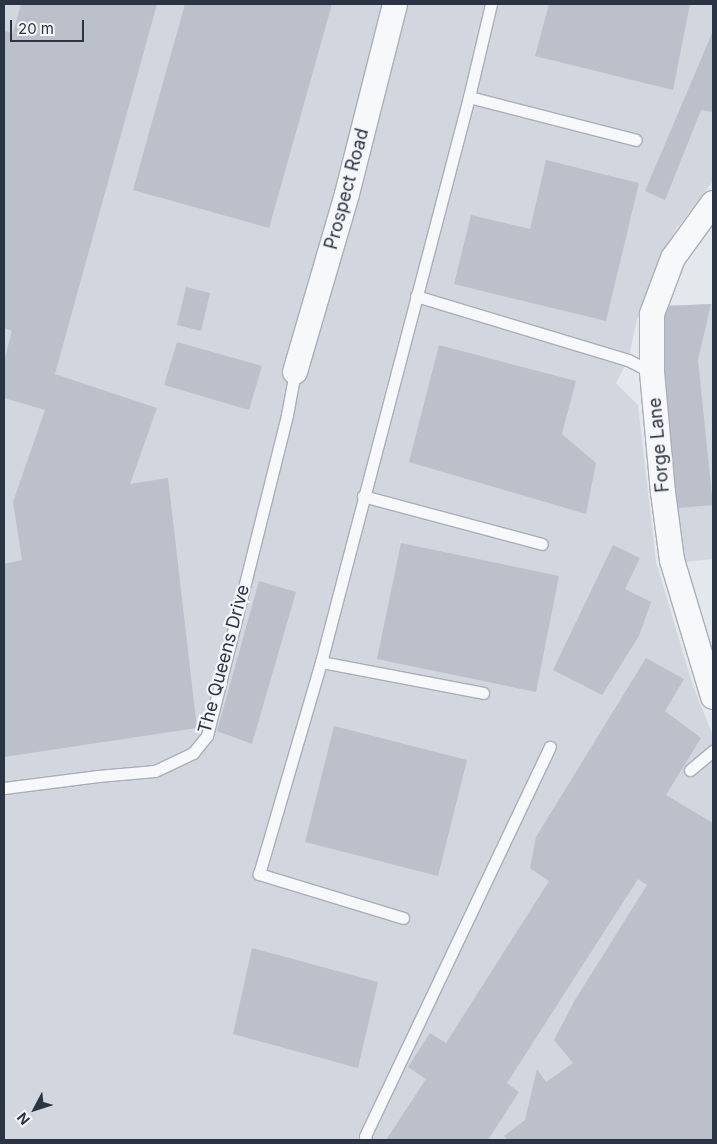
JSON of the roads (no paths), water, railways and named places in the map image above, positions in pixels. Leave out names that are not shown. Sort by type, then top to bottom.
[{"type":"street","name":"Prospect Road","points":[[295,372],[347,194],[395,4]]},
{"type":"street","name":"Forge Lane","points":[[713,203],[673,258],[652,314],[652,372],[663,492],[672,560],[713,697]]},
{"type":"lane","points":[[403,918],[259,874],[321,662],[491,4]]},
{"type":"lane","points":[[468,97],[636,140]]},
{"type":"lane","points":[[416,296],[628,360],[652,372]]},
{"type":"lane","name":"The Queens Drive","points":[[4,788],[155,771],[193,753],[207,736],[287,415],[295,372]]},
{"type":"lane","points":[[363,496],[542,544]]},
{"type":"lane","points":[[321,662],[483,693]]},
{"type":"lane","points":[[366,1140],[365,1136],[550,748]]},
{"type":"lane","points":[[690,770],[713,751]]}]
